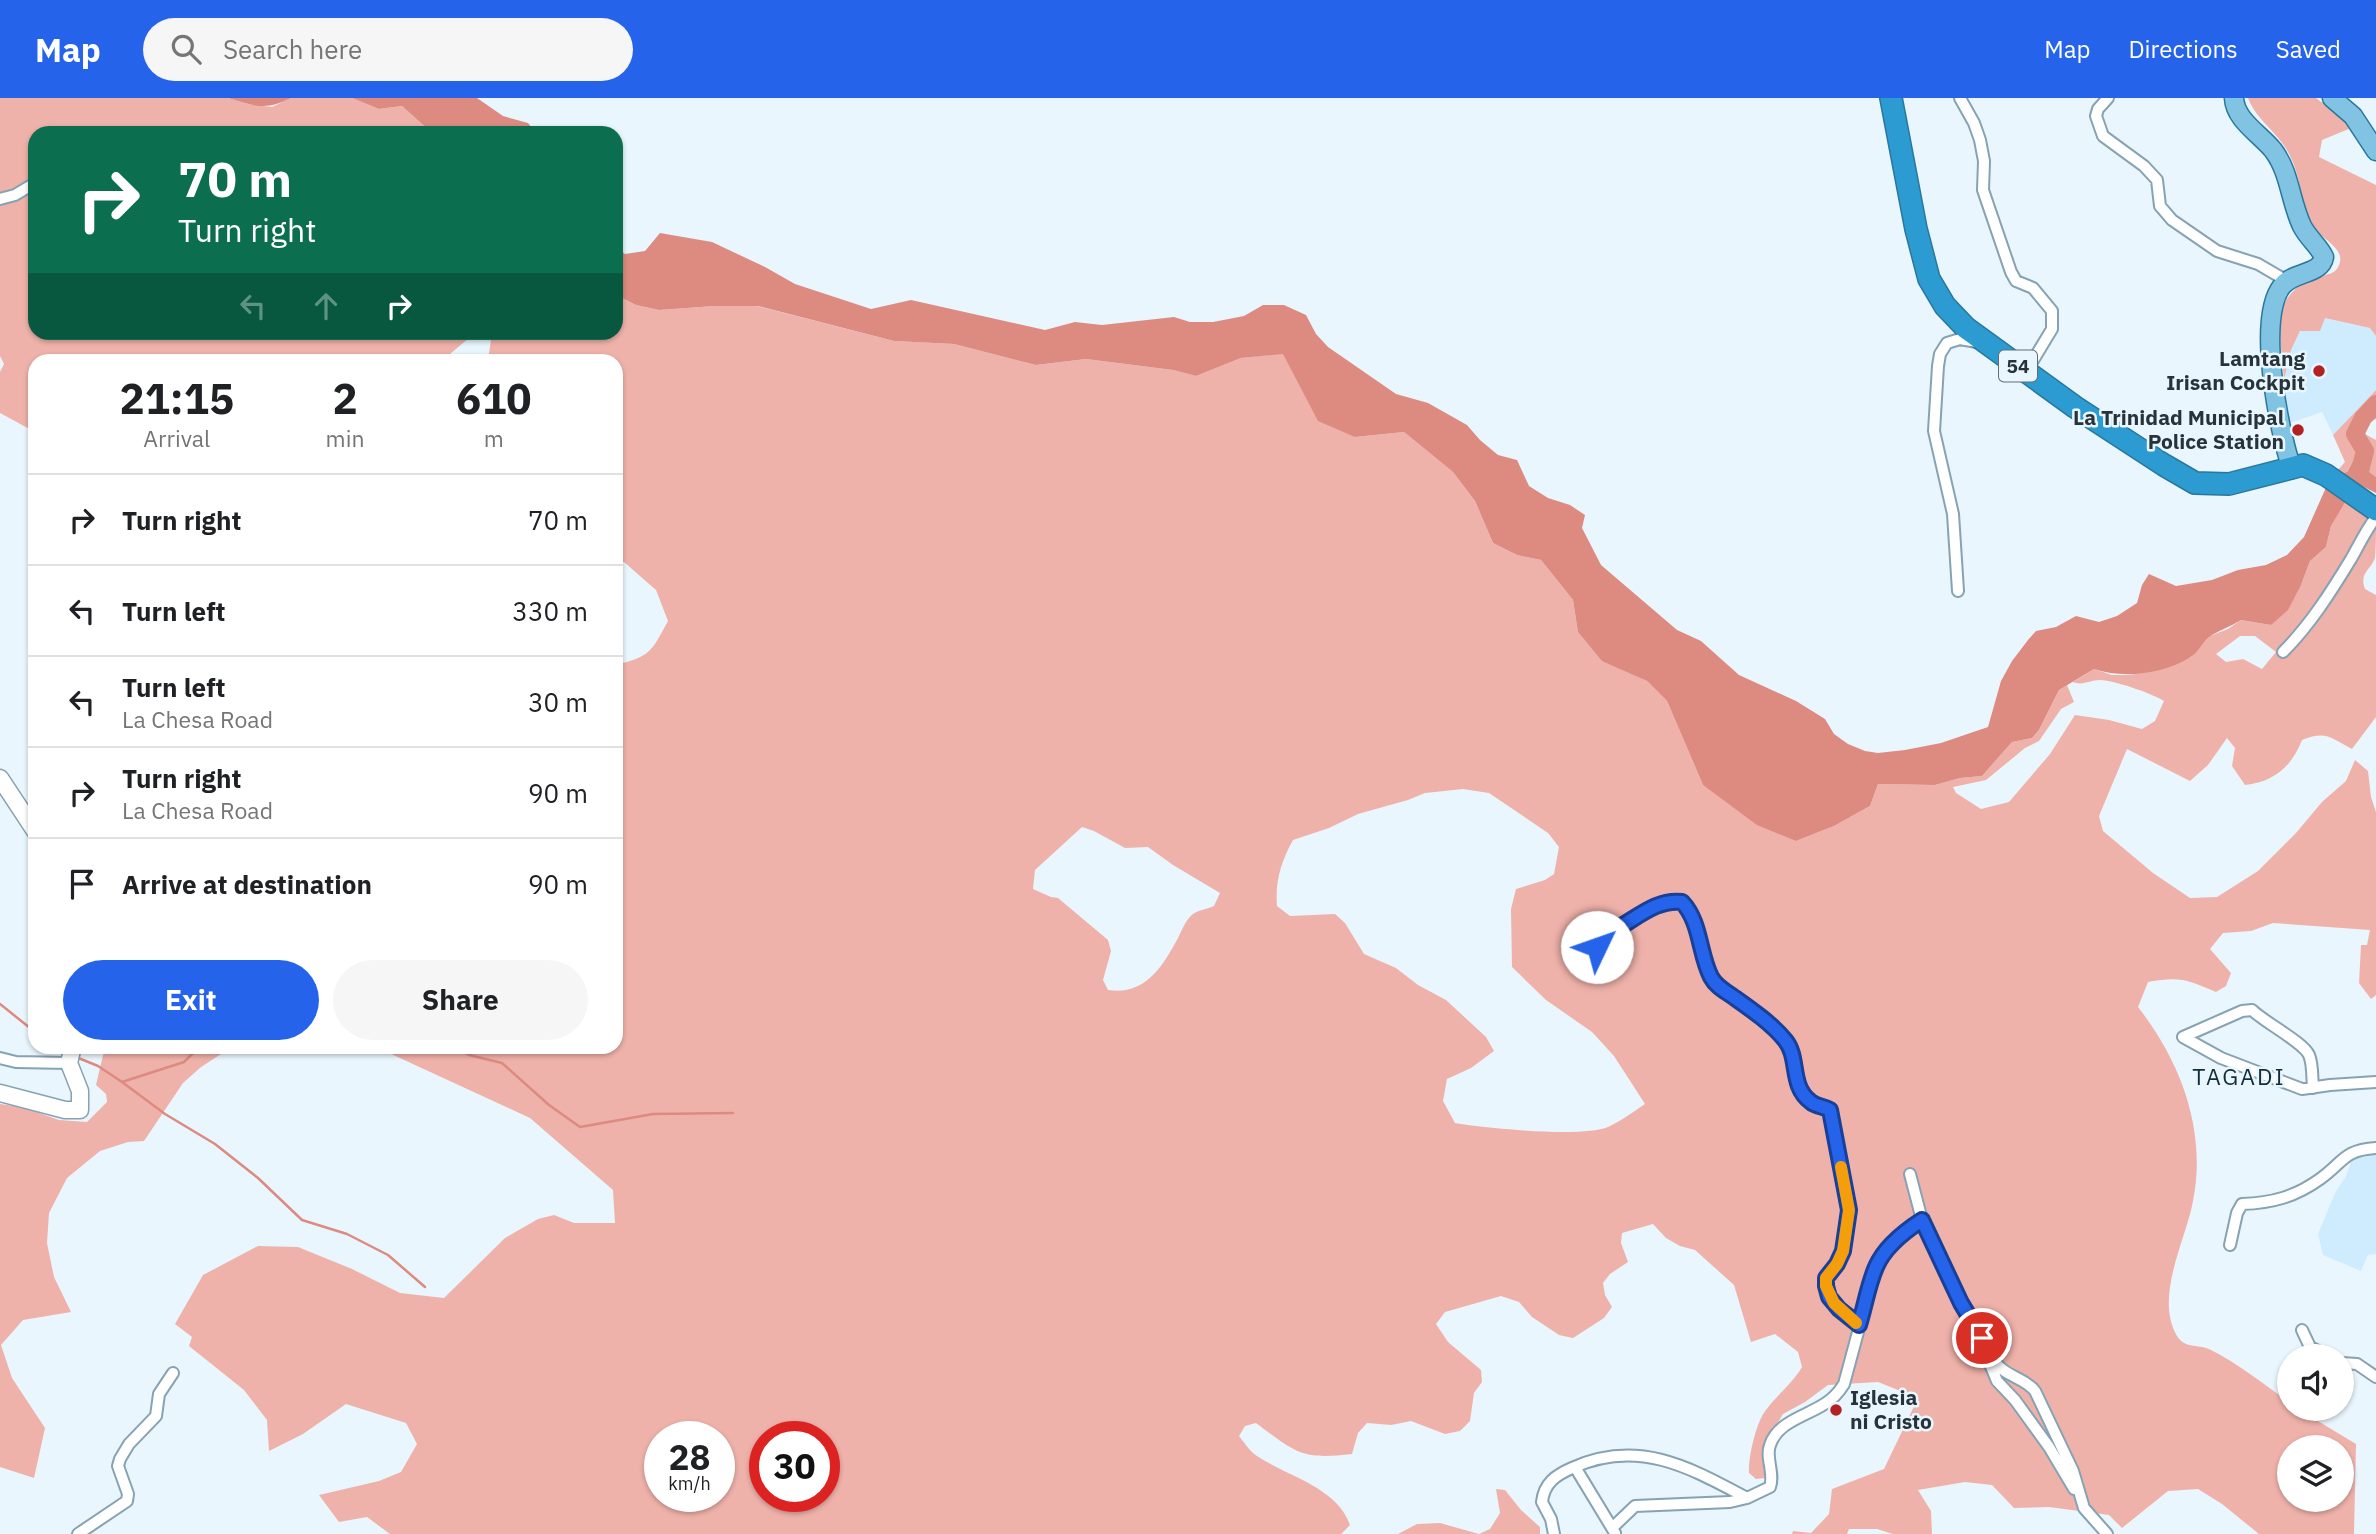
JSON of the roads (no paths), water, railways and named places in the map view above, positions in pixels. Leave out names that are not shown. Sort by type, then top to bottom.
[{"type":"highway","name":"54","points":[[1891,98],[1916,229],[1929,279],[1954,316],[2026,372],[2146,454],[2195,483],[2229,484],[2303,466],[2314,468],[2376,510]]},
{"type":"main road","points":[[2234,98],[2244,120],[2271,148],[2285,171],[2292,202],[2302,226],[2324,257],[2317,269],[2296,275],[2287,281],[2277,294],[2274,304],[2271,357],[2279,426],[2292,469]]},
{"type":"main road","points":[[2332,98],[2353,116],[2376,151]]},
{"type":"main road","points":[[0,778],[28,820]]},
{"type":"main road","points":[[0,1093],[65,1110],[80,1110],[80,1091],[72,1054]]},
{"type":"street","points":[[1960,98],[1974,122],[1980,140],[1984,161],[1983,190],[2011,272],[2016,281],[2033,288],[2052,311],[2052,329],[2026,372]]},
{"type":"street","points":[[2108,98],[2098,109],[2096,116],[2103,136],[2144,166],[2157,180],[2160,206],[2172,220],[2217,251],[2258,264],[2287,281]]},
{"type":"street","points":[[0,199],[15,195],[28,187]]},
{"type":"street","points":[[1958,591],[1953,514],[1934,431],[1938,366],[1943,347],[1953,340],[1990,345]]},
{"type":"street","points":[[2283,652],[2306,627],[2332,590],[2365,531],[2376,517]]},
{"type":"street","points":[[1598,957],[1599,937],[1618,929],[1655,906],[1682,902],[1693,922],[1711,978],[1718,987],[1769,1025],[1789,1045],[1794,1059],[1795,1076],[1804,1095],[1814,1104],[1828,1108],[1832,1116],[1849,1210],[1843,1251],[1826,1278],[1826,1286],[1829,1297],[1839,1309],[1859,1325]]},
{"type":"street","points":[[2313,1088],[2309,1055],[2303,1047],[2252,1010],[2248,1009],[2183,1037],[2221,1058],[2302,1090],[2376,1082]]},
{"type":"street","points":[[0,1058],[23,1063],[72,1054]]},
{"type":"street","points":[[2230,1245],[2237,1213],[2242,1205],[2269,1204],[2287,1197],[2320,1179],[2349,1153],[2376,1148]]},
{"type":"street","points":[[1910,1174],[1922,1220],[1961,1303],[2001,1370],[2028,1383],[2035,1391],[2073,1471],[2088,1514],[2107,1534]]},
{"type":"street","points":[[1575,1467],[1614,1531],[1630,1509],[1642,1504],[1730,1502],[1747,1498],[1770,1487],[1773,1479],[1769,1448],[1771,1441],[1786,1425],[1836,1395],[1844,1384],[1875,1269],[1881,1258],[1910,1228],[1922,1220]]},
{"type":"street","points":[[2302,1330],[2309,1344]]},
{"type":"street","points":[[1982,1338],[1997,1381],[2015,1400],[2049,1447],[2080,1496]]},
{"type":"street","points":[[2354,1364],[2376,1377]]},
{"type":"street","points":[[78,1534],[127,1501],[128,1494],[118,1466],[120,1459],[129,1444],[156,1416],[159,1394],[173,1373]]},
{"type":"street","points":[[1554,1534],[1551,1519],[1542,1502],[1543,1493],[1551,1480],[1599,1458],[1641,1455],[1681,1464],[1747,1498]]},
{"type":"waterway","points":[[2359,475],[2365,451],[2355,434],[2363,418],[2376,404]]},
{"type":"waterway","points":[[0,1004],[28,1026]]},
{"type":"waterway","points":[[76,1057],[98,1066],[122,1082],[184,1062],[192,1054]]},
{"type":"waterway","points":[[467,1054],[502,1063],[549,1105],[580,1127],[653,1114],[733,1113]]},
{"type":"waterway","points":[[122,1082],[165,1114],[215,1144],[258,1178],[302,1220],[347,1234],[388,1255],[425,1287]]},
{"type":"place","name":"Lamtang Irisan Cockpit","points":[[2319,371]]},
{"type":"place","name":"La Trinidad Municipal Police Station","points":[[2298,430]]},
{"type":"place","name":"Iglesia ni Cristo","points":[[1836,1410]]},
{"type":"district","name":"TAGADI","points":[[2239,1077]]}]
